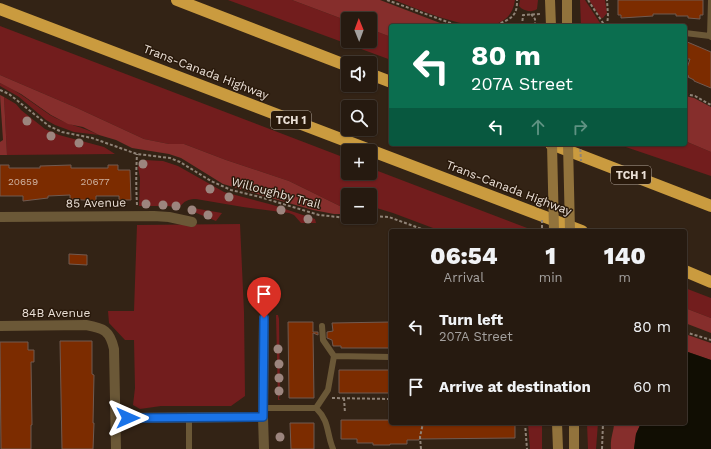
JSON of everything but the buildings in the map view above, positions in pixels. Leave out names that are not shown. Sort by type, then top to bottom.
[{"type":"highway","points":[[177,0],[341,63]]},
{"type":"highway","name":"Trans-Canada Highway","points":[[0,8],[577,229]]},
{"type":"highway","points":[[377,77],[389,81]]},
{"type":"highway","name":"TCH 1","points":[[557,146],[711,206]]},
{"type":"highway","points":[[687,273],[711,282]]},
{"type":"main road","points":[[550,0],[551,24]]},
{"type":"main road","points":[[567,0],[567,24]]},
{"type":"main road","points":[[552,146],[554,229]]},
{"type":"main road","points":[[568,146],[570,229]]},
{"type":"main road","points":[[557,425],[558,449]]},
{"type":"main road","points":[[574,425],[574,449]]},
{"type":"street","name":"85 Avenue","points":[[0,217],[137,216],[169,217],[192,222]]},
{"type":"street","points":[[264,318],[264,449]]},
{"type":"street","name":"84B Avenue","points":[[0,326],[86,325],[98,327],[109,334],[114,349],[116,418]]},
{"type":"street","points":[[116,449],[116,418],[189,418],[264,412]]},
{"type":"lane","points":[[687,33],[710,36],[711,0]]},
{"type":"lane","points":[[264,412],[316,408],[324,398],[328,390],[334,356],[323,340],[322,326]]},
{"type":"lane","points":[[334,356],[389,357]]},
{"type":"lane","points":[[316,408],[326,421],[329,439],[333,449]]},
{"type":"lane","points":[[189,418],[189,449]]},
{"type":"path","points":[[387,0],[453,24]]},
{"type":"path","points":[[500,24],[516,12],[517,0]]},
{"type":"path","points":[[588,0],[605,24]]},
{"type":"path","points":[[606,24],[608,16],[607,0]]},
{"type":"path","points":[[531,14],[535,19],[535,24]]},
{"type":"path","points":[[522,24],[523,15],[551,14]]},
{"type":"path","name":"Willoughby Trail","points":[[0,90],[9,94],[49,126],[62,132],[92,138],[137,154],[164,157],[180,162],[211,181],[231,190],[319,215],[341,217]]},
{"type":"path","points":[[687,94],[696,96],[711,105]]},
{"type":"path","points":[[137,154],[137,216]]},
{"type":"path","points":[[377,216],[389,217],[422,229]]},
{"type":"path","points":[[687,333],[711,340]]},
{"type":"path","points":[[324,398],[389,399]]},
{"type":"path","points":[[344,398],[345,413]]},
{"type":"path","points":[[421,449],[420,437],[423,425]]},
{"type":"path","points":[[525,425],[527,449]]},
{"type":"path","points":[[602,449],[603,425]]},
{"type":"shaded area","points":[[228,0],[292,0],[341,18],[341,42]]},
{"type":"shaded area","points":[[292,0],[380,0],[443,24],[389,24],[389,36],[377,32],[377,12],[341,12],[341,18]]},
{"type":"shaded area","points":[[394,0],[515,0],[509,15],[497,23],[462,23],[424,12]]},
{"type":"shaded area","points":[[520,0],[538,0],[537,9],[528,11],[523,9],[519,6]]},
{"type":"shaded area","points":[[580,0],[585,0],[601,24],[581,24]]},
{"type":"shaded area","points":[[589,0],[605,0],[607,13],[603,18],[601,18]]},
{"type":"shaded area","points":[[0,26],[341,156],[341,180],[377,180],[377,171],[530,229],[436,229],[377,208],[377,188],[341,188],[341,207],[289,181],[184,144],[169,144],[144,139],[0,75]]},
{"type":"shaded area","points":[[377,32],[389,36],[389,59],[358,48],[377,48]]},
{"type":"shaded area","points":[[0,75],[144,139],[169,144],[184,144],[289,181],[341,207],[341,214],[313,210],[223,184],[181,158],[169,154],[132,148],[83,127],[68,124],[51,115],[21,94],[0,83]]},
{"type":"shaded area","points":[[0,83],[20,94],[50,115],[99,135],[74,132],[55,125],[46,120],[19,97],[0,86]]},
{"type":"shaded area","points":[[0,95],[4,97],[7,155],[0,155],[0,142],[3,140]]},
{"type":"shaded area","points":[[687,96],[694,98],[711,107],[711,152],[687,142]]},
{"type":"shaded area","points":[[4,97],[16,104],[21,110],[45,129],[59,135],[104,147],[115,154],[7,155]]},
{"type":"shaded area","points":[[687,142],[711,152],[711,176],[623,146],[687,146]]},
{"type":"shaded area","points":[[141,161],[163,161],[178,166],[224,192],[273,205],[315,219],[316,223],[301,223],[294,215],[289,213],[196,199],[186,201],[179,208],[168,206],[139,206],[140,178],[138,167]]},
{"type":"shaded area","points":[[193,208],[222,213],[216,221],[189,210]]},
{"type":"shaded area","points":[[240,224],[244,312],[245,396],[231,406],[161,406],[140,409],[133,405],[135,388],[134,340],[125,340],[109,323],[108,311],[134,311],[137,225]]},
{"type":"shaded area","points":[[687,289],[711,298],[711,318],[687,309]]},
{"type":"shaded area","points":[[687,309],[711,318],[711,333],[687,324]]},
{"type":"shaded area","points":[[276,315],[278,315],[279,319],[279,399],[281,400],[278,400]]},
{"type":"shaded area","points":[[687,335],[711,343],[711,360],[687,352]]},
{"type":"shaded area","points":[[687,352],[711,360],[711,449],[634,449],[636,434],[640,425],[687,425]]},
{"type":"shaded area","points":[[528,425],[542,425],[542,449],[530,449]]},
{"type":"shaded area","points":[[587,425],[598,425],[596,449],[588,449]]},
{"type":"shaded area","points":[[614,425],[640,425],[636,434],[634,449],[611,449]]},
{"type":"route","points":[[128,418],[263,417],[264,318]]}]
